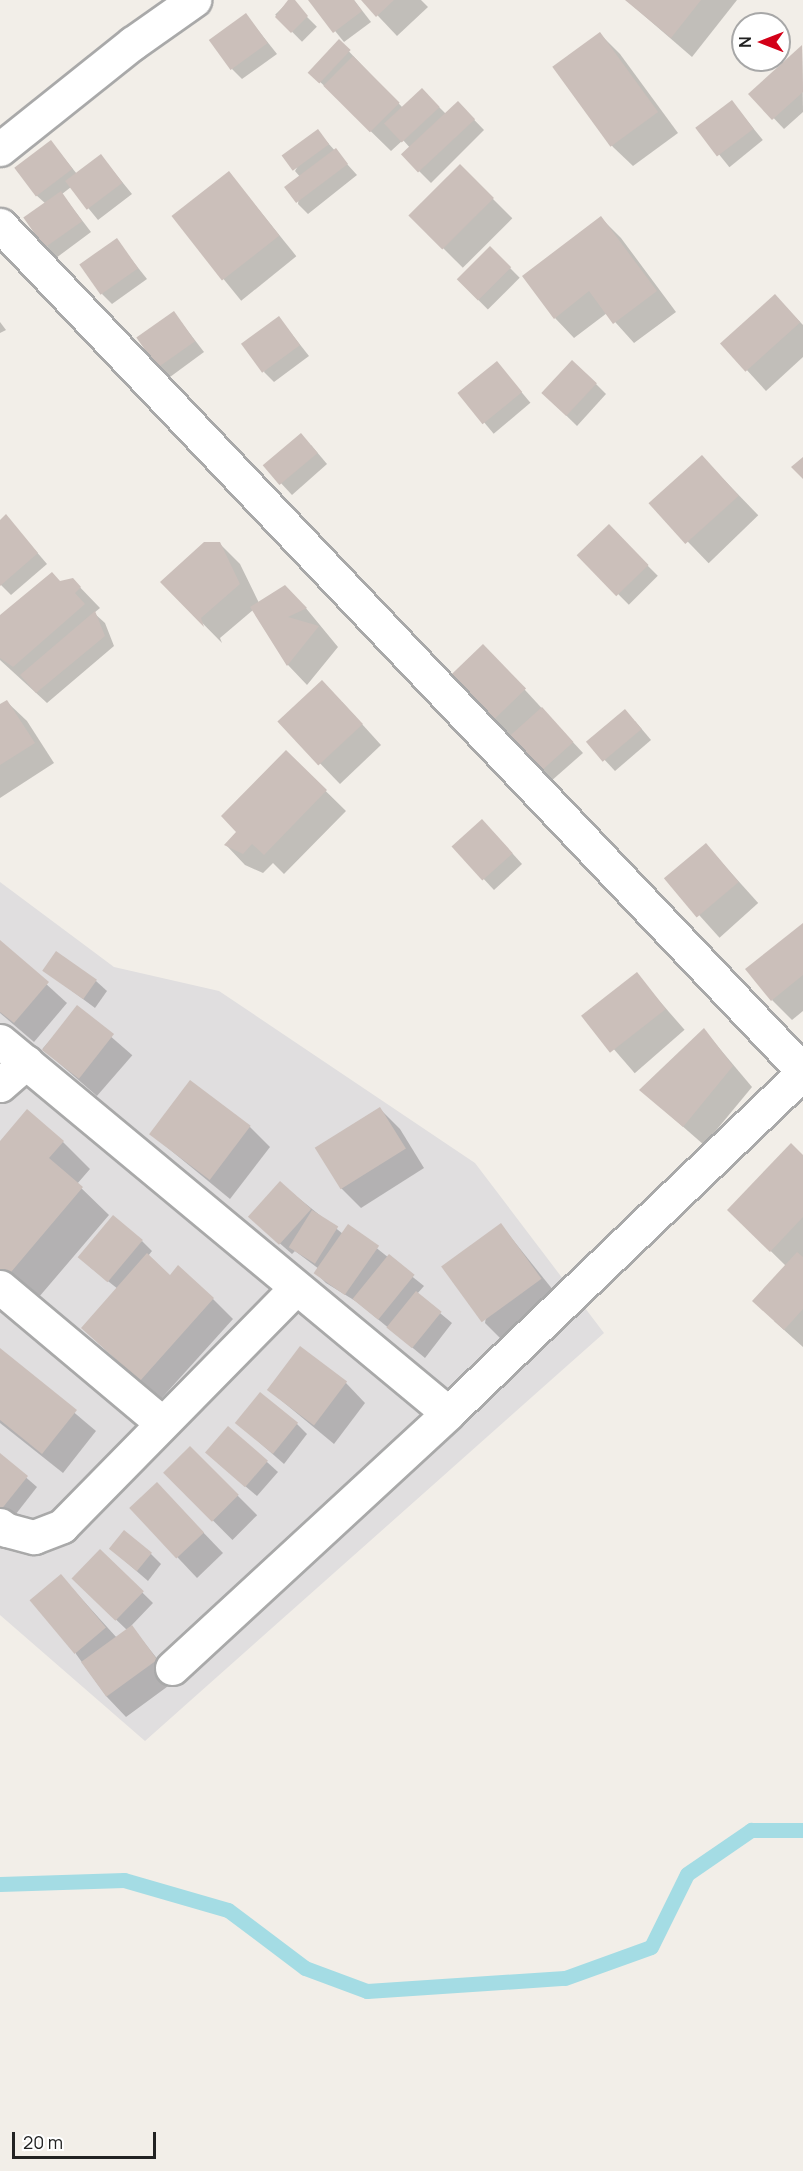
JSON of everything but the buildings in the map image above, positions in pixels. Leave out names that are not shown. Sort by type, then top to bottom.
[{"type":"street","points":[[0,149],[133,43],[194,0]]},
{"type":"street","points":[[0,225],[803,1071],[448,1413],[172,1668]]},
{"type":"street","points":[[0,1041],[448,1413]]},
{"type":"street","points":[[0,1085],[26,1062]]},
{"type":"street","points":[[0,1287],[161,1422]]},
{"type":"street","points":[[0,1525],[7,1530],[34,1537],[62,1526],[161,1422],[296,1288]]},
{"type":"shaded area","points":[[0,882],[114,967],[219,991],[475,1163],[604,1333],[145,1741],[0,1615]]},
{"type":"waterway","points":[[0,1884],[124,1880],[228,1910],[305,1968],[367,1991],[565,1978],[651,1947],[687,1874],[751,1830],[803,1830]]}]
